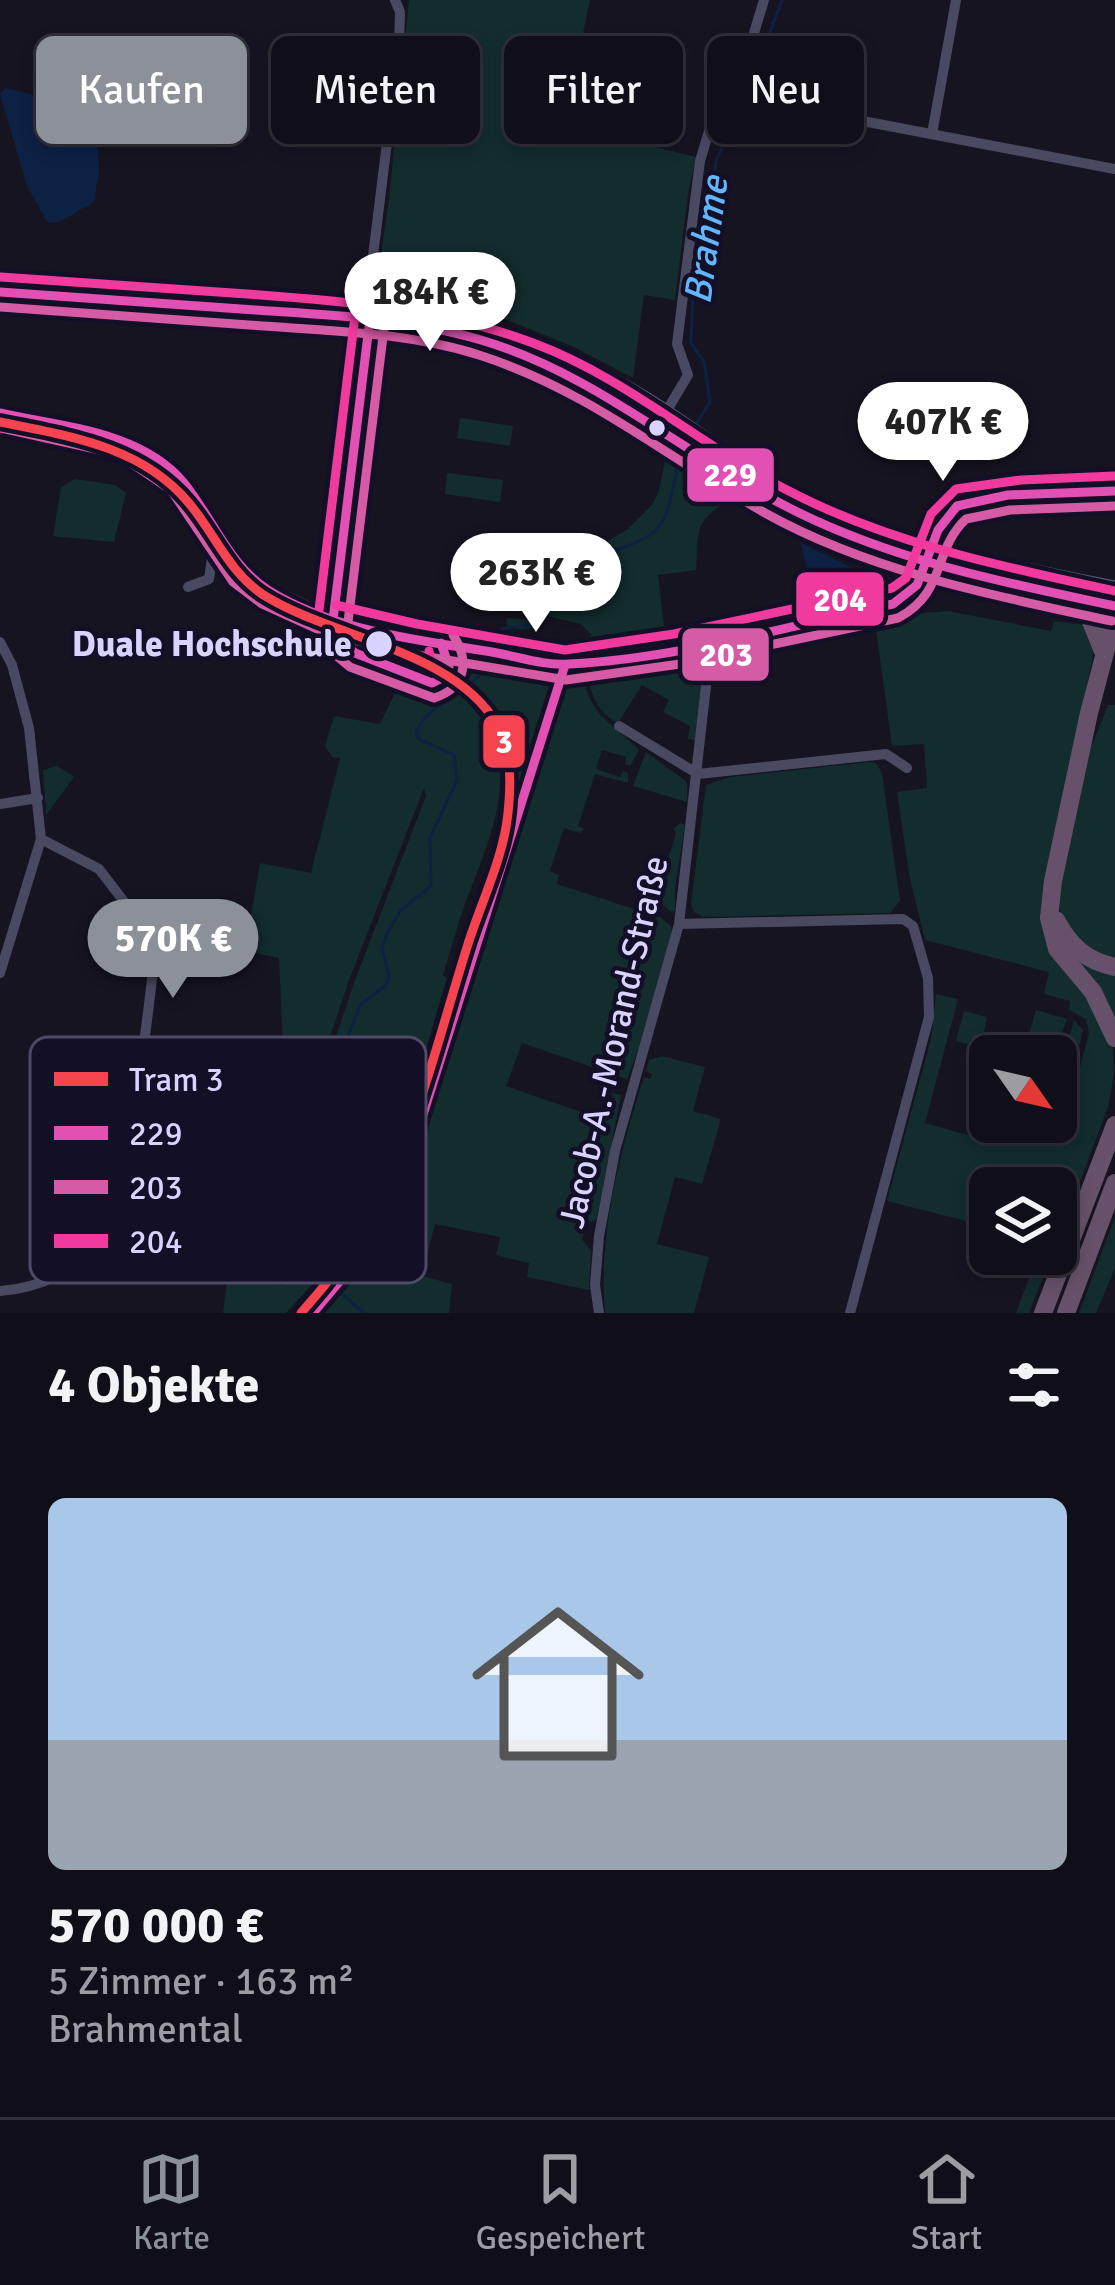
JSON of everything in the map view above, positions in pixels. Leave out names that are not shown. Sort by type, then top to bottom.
[{"type":"highway","points":[[1068,596],[1101,643]]},
{"type":"highway","points":[[1113,601],[1101,643],[1050,927],[1057,950],[1093,992],[1115,1038]]},
{"type":"highway","points":[[1051,908],[1072,946],[1096,962],[1115,967]]},
{"type":"highway","points":[[1043,1313],[1115,1125]]},
{"type":"highway","points":[[1066,1313],[1115,1183]]},
{"type":"main road","points":[[0,280],[455,320],[522,340],[608,378],[700,442],[810,504],[930,555],[1113,601]]},
{"type":"main road","points":[[0,292],[368,311]]},
{"type":"main road","points":[[0,413],[69,436],[123,440],[164,463],[182,480],[245,573],[272,592],[333,620],[566,665],[711,642],[893,604],[947,568]]},
{"type":"main road","points":[[921,583],[949,513],[963,502],[1115,491]]},
{"type":"main road","points":[[930,555],[947,568],[1068,596],[1113,601]]},
{"type":"main road","points":[[426,1105],[566,665]]},
{"type":"main road","points":[[313,1313],[338,1283]]},
{"type":"street","points":[[333,620],[399,46],[400,12],[395,0]]},
{"type":"street","points":[[753,36],[764,0]]},
{"type":"street","points":[[932,134],[956,0]]},
{"type":"street","points":[[864,121],[1115,169]]},
{"type":"street","points":[[662,418],[688,375],[676,344],[692,198],[707,136]]},
{"type":"street","points":[[0,429],[69,436]]},
{"type":"street","points":[[188,587],[209,579],[212,558],[227,547]]},
{"type":"street","points":[[0,642],[29,728],[41,839],[0,973]]},
{"type":"street","name":"Jacob-A.-Morand-Straße","points":[[599,1313],[593,1234],[679,924],[711,642]]},
{"type":"street","points":[[620,726],[698,774],[886,754],[907,768]]},
{"type":"street","points":[[0,804],[38,798]]},
{"type":"street","points":[[41,839],[99,869],[156,943],[146,1037]]},
{"type":"street","points":[[679,924],[903,919],[913,926],[924,956],[929,1017],[850,1313]]},
{"type":"street","points":[[149,933],[253,948]]},
{"type":"street","points":[[0,1291],[44,1283]]},
{"type":"green space","points":[[409,0],[590,0],[583,36],[504,36],[504,144],[642,144],[696,157],[675,300],[644,295],[633,378],[574,347],[461,301],[377,281],[395,144],[480,144],[480,36],[405,36]]},
{"type":"green space","points":[[460,418],[513,426],[510,446],[457,438]]},
{"type":"green space","points":[[672,447],[717,472],[742,495],[807,527],[815,533],[814,540],[780,530],[726,502],[702,524],[696,570],[658,575],[666,643],[603,655],[586,652],[582,644],[592,635],[581,624],[548,616],[529,628],[507,625],[506,618],[533,620],[598,547],[628,529],[651,506]]},
{"type":"green space","points":[[447,473],[503,480],[500,502],[445,494]]},
{"type":"green space","points":[[75,479],[115,485],[126,493],[114,542],[53,536],[61,487]]},
{"type":"green space","points":[[948,611],[1051,631],[1054,621],[1086,625],[1095,646],[1044,895],[1113,1046],[1108,1107],[1077,1190],[1077,1167],[969,1167],[969,1222],[887,1201],[931,1039],[936,994],[958,999],[925,1123],[967,1135],[969,1129],[969,1143],[1077,1143],[1077,1078],[1089,1033],[1086,1019],[1069,1010],[1070,1001],[1044,994],[1049,972],[925,940],[897,792],[927,788],[924,744],[892,746],[875,622],[886,616]]},
{"type":"green space","points":[[470,655],[535,666],[553,675],[513,813],[506,740],[490,707],[464,681]]},
{"type":"green space","points":[[693,655],[703,674],[695,740],[688,739],[690,726],[663,712],[669,700],[642,685],[618,723],[594,699],[589,666]]},
{"type":"green space","points":[[585,667],[594,705],[639,750],[630,766],[625,764],[626,757],[602,750],[596,769],[620,777],[623,771],[628,773],[628,783],[595,774],[578,826],[584,829],[580,833],[564,828],[550,871],[559,875],[557,884],[646,913],[650,909],[672,931],[627,1079],[522,1043],[506,1086],[607,1121],[615,1099],[611,1093],[621,1095],[597,1219],[586,1224],[582,1239],[591,1251],[589,1290],[527,1277],[529,1263],[496,1255],[500,1237],[435,1224],[426,1260],[426,1115],[569,674]]},
{"type":"green space","points":[[402,678],[437,689],[449,685],[475,711],[491,736],[499,762],[495,816],[443,975],[447,978],[426,1049],[426,1037],[336,1037],[426,796],[424,788],[330,1037],[283,1037],[279,958],[245,951],[260,863],[311,873],[340,758],[332,757],[325,746],[334,716],[380,724]]},
{"type":"green space","points":[[1108,705],[1115,705],[1115,962],[1108,962],[1064,928],[1057,895],[1084,765]]},
{"type":"green space","points":[[646,752],[687,782],[687,802],[633,786]]},
{"type":"green space","points":[[870,762],[882,773],[900,901],[890,913],[704,917],[694,912],[691,904],[706,785],[730,777]]},
{"type":"green space","points":[[57,766],[74,777],[46,815],[43,770]]},
{"type":"green space","points":[[685,825],[675,910],[671,912],[654,897],[663,896],[674,828]]},
{"type":"green space","points":[[1055,927],[1115,971],[1115,1021]]},
{"type":"green space","points":[[1036,1010],[1067,1019],[1061,1035],[1029,1035]]},
{"type":"green space","points":[[964,1011],[987,1017],[984,1035],[969,1035],[969,1045],[956,1041]]},
{"type":"green space","points":[[1074,1020],[1083,1030],[1077,1054],[1077,1035],[1070,1035]]},
{"type":"green space","points":[[662,1056],[705,1067],[693,1111],[721,1119],[702,1184],[675,1177],[657,1244],[709,1257],[694,1313],[605,1313],[605,1253],[619,1164],[644,1077],[650,1079],[652,1074],[646,1071],[649,1060]]},
{"type":"green space","points":[[1115,1217],[1115,1268],[1096,1313],[1079,1313]]},
{"type":"green space","points":[[1030,1275],[1044,1275],[1029,1313],[1016,1313]]},
{"type":"green space","points":[[426,1277],[452,1284],[449,1313],[325,1313],[351,1283],[426,1283]]},
{"type":"green space","points":[[227,1283],[313,1283],[286,1313],[223,1313]]},
{"type":"water","points":[[5,88],[36,95],[36,144],[96,144],[99,171],[91,205],[48,223],[27,186],[0,94]]},
{"type":"water","points":[[801,543],[870,576],[811,589]]},
{"type":"waterway","name":"Brahme","points":[[768,36],[782,0]]},
{"type":"waterway","name":"Brahme","points":[[696,424],[710,402],[704,362],[691,343],[693,296],[704,264],[716,161],[724,144]]},
{"type":"waterway","name":"Brahme","points":[[492,644],[500,630],[539,621],[598,560],[656,530],[669,505],[683,449]]},
{"type":"waterway","name":"Brahme","points":[[348,1037],[360,1005],[386,985],[389,976],[382,947],[388,932],[400,911],[431,886],[430,838],[457,780],[454,755],[419,739],[416,733],[432,711],[473,682],[488,659]]},
{"type":"waterway","name":"Brahme","points":[[343,1295],[364,1313]]},
{"type":"tram line","name":"3","points":[[0,422],[102,446],[148,468],[188,502],[230,563],[262,594],[423,662],[478,700],[497,725],[510,780],[502,846],[426,1079]]},
{"type":"tram line","name":"3","points":[[301,1313],[326,1283]]},
{"type":"transit line","name":"204","points":[[1,277],[356,303],[498,331],[599,374],[753,471],[824,508],[946,551],[1115,591]]},
{"type":"transit line","name":"229","points":[[0,292],[369,319],[481,340],[597,391],[739,480],[816,521],[942,566],[1115,606]]},
{"type":"transit line","name":"203","points":[[0,307],[372,334],[479,355],[592,406],[806,534],[934,580],[1112,621]]},
{"type":"transit line","name":"204","points":[[318,618],[355,316]]},
{"type":"transit line","name":"229","points":[[333,620],[370,318]]},
{"type":"transit line","name":"203","points":[[348,622],[385,320]]},
{"type":"transit line","name":"229","points":[[0,413],[99,434],[146,452],[184,483],[254,580],[294,604],[379,632],[551,664],[691,649],[893,604],[917,585],[938,530],[957,506],[1008,495],[1115,491]]},
{"type":"transit line","name":"203","points":[[0,428],[118,454],[171,490],[233,582],[262,604],[328,634],[411,654],[566,680],[680,664],[898,618],[925,596],[948,544],[966,519],[1010,510],[1115,506]]},
{"type":"transit line","name":"204","points":[[336,605],[565,650],[674,634],[892,588],[906,578],[931,514],[956,489],[1021,480],[1114,476]]},
{"type":"transit line","name":"204","points":[[353,631],[363,640],[432,667],[429,651]]},
{"type":"transit line","name":"203","points":[[333,653],[350,667],[434,698],[453,688],[462,672],[462,654],[453,635]]},
{"type":"transit line","name":"229","points":[[343,642],[355,653],[432,683],[444,677],[449,667],[441,643]]},
{"type":"transit line","name":"229","points":[[426,1105],[565,665]]},
{"type":"transit line","name":"229","points":[[313,1313],[338,1283]]},
{"type":"place","name":"Duale Hochschule","points":[[379,644]]}]
